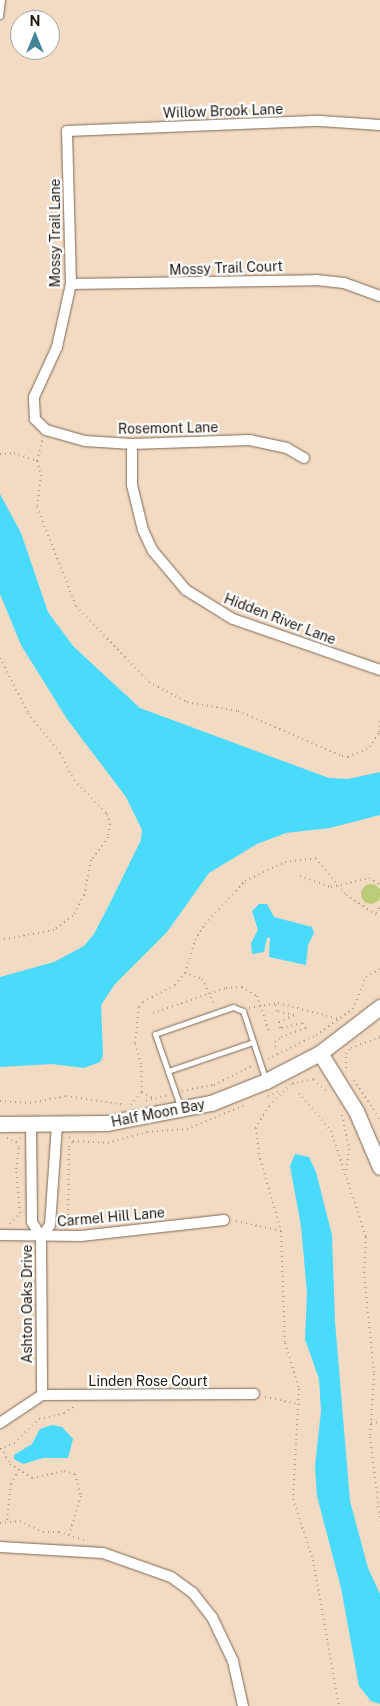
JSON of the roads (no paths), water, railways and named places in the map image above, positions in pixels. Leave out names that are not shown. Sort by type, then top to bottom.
[{"type":"street","name":"Willow Brook Lane","points":[[67,131],[320,121],[380,125]]},
{"type":"street","name":"Mossy Trail Lane","points":[[35,419],[34,397],[56,347],[71,284],[67,131]]},
{"type":"street","name":"Mossy Trail Court","points":[[71,284],[316,280],[351,285],[380,296]]},
{"type":"street","name":"Rosemont Lane","points":[[35,419],[46,430],[85,441],[132,444],[250,440],[287,448],[304,458]]},
{"type":"street","name":"Hidden River Lane","points":[[132,444],[132,485],[143,530],[153,551],[186,590],[232,618],[380,670]]},
{"type":"street","name":"Half Moon Bay","points":[[0,1124],[107,1124],[182,1111],[266,1081],[320,1054],[380,1008]]},
{"type":"street","points":[[320,1054],[356,1111],[380,1167]]},
{"type":"street","name":"Ashton Oaks Drive","points":[[31,1124],[32,1222],[41,1237],[42,1395]]},
{"type":"street","points":[[41,1237],[50,1225],[56,1125]]},
{"type":"street","name":"Carmel Hill Lane","points":[[0,1235],[41,1237],[224,1220]]},
{"type":"street","name":"Linden Rose Court","points":[[42,1395],[254,1394]]},
{"type":"street","points":[[0,1422],[42,1395]]},
{"type":"street","points":[[0,1547],[103,1553],[172,1577],[193,1593],[212,1617],[226,1644],[243,1706]]},
{"type":"lane","points":[[0,16],[2,0]]},
{"type":"lane","points":[[182,1111],[155,1034],[233,1007],[243,1011],[266,1081]]},
{"type":"lane","points":[[168,1072],[253,1042]]},
{"type":"water","points":[[0,494],[21,533],[48,612],[73,646],[140,708],[329,778],[348,779],[380,772],[380,815],[330,828],[286,833],[257,844],[209,873],[167,932],[115,984],[101,1005],[103,1056],[100,1062],[84,1068],[52,1064],[0,1067],[0,977],[54,962],[84,946],[94,934],[110,903],[141,840],[142,830],[126,797],[67,719],[21,645],[0,594]]},
{"type":"water","points":[[259,904],[267,904],[274,917],[312,927],[314,933],[308,945],[306,965],[269,957],[270,938],[267,938],[264,952],[252,954],[251,943],[258,930],[252,911]]},
{"type":"water","points":[[295,1154],[309,1157],[316,1172],[332,1235],[335,1321],[350,1501],[368,1568],[380,1594],[380,1704],[371,1701],[359,1686],[341,1588],[317,1496],[315,1466],[321,1411],[319,1379],[305,1339],[307,1293],[301,1226],[290,1166]]},
{"type":"water","points":[[52,1425],[62,1427],[73,1439],[68,1458],[43,1458],[23,1464],[14,1459],[14,1455],[32,1444],[40,1429]]}]
